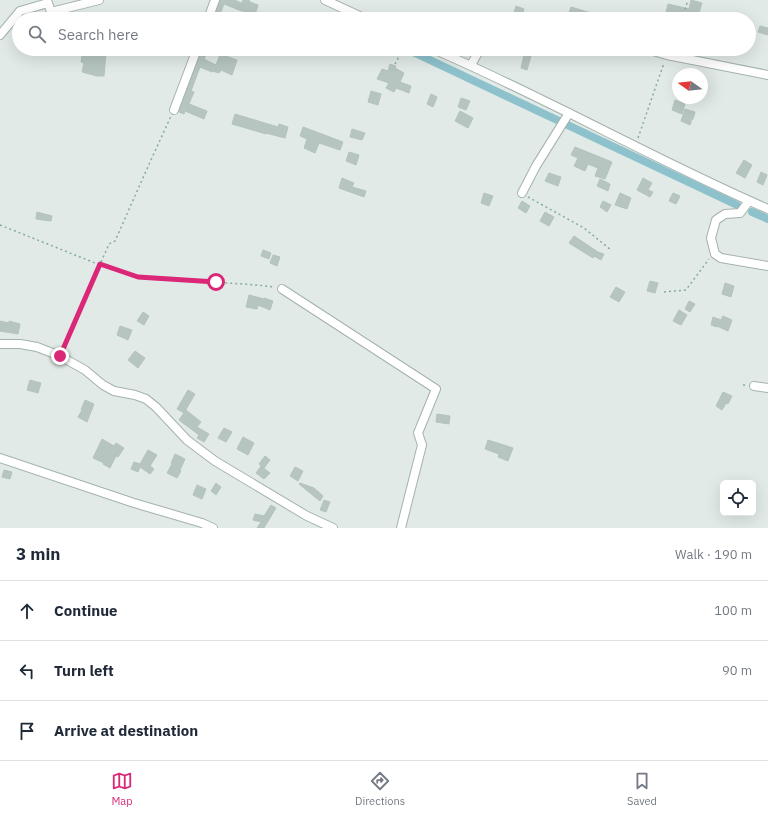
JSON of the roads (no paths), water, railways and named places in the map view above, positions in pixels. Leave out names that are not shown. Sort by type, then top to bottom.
[{"type":"street","points":[[19,12],[48,3],[51,12],[98,0]]},
{"type":"street","points":[[211,12],[215,0]]},
{"type":"street","points":[[324,0],[351,12]]},
{"type":"street","points":[[0,35],[12,21]]},
{"type":"street","points":[[174,110],[194,56]]},
{"type":"street","points":[[450,56],[471,65],[567,117],[635,146],[768,209]]},
{"type":"street","points":[[471,65],[476,56]]},
{"type":"street","points":[[672,56],[768,75]]},
{"type":"street","points":[[522,193],[536,166],[567,117]]},
{"type":"street","points":[[749,201],[740,213],[725,214],[716,220],[711,238],[715,254],[721,258],[768,266]]},
{"type":"street","points":[[282,289],[436,389],[418,433],[422,445],[401,528]]},
{"type":"street","points":[[0,344],[20,344],[37,347],[60,356],[85,370],[103,385],[114,390],[146,399],[156,407],[187,440],[215,461],[306,516],[333,528]]},
{"type":"street","points":[[754,386],[768,388]]},
{"type":"street","points":[[0,458],[134,503],[202,523],[213,528]]},
{"type":"waterway","points":[[421,56],[737,205]]},
{"type":"waterway","points":[[752,212],[768,219]]}]
